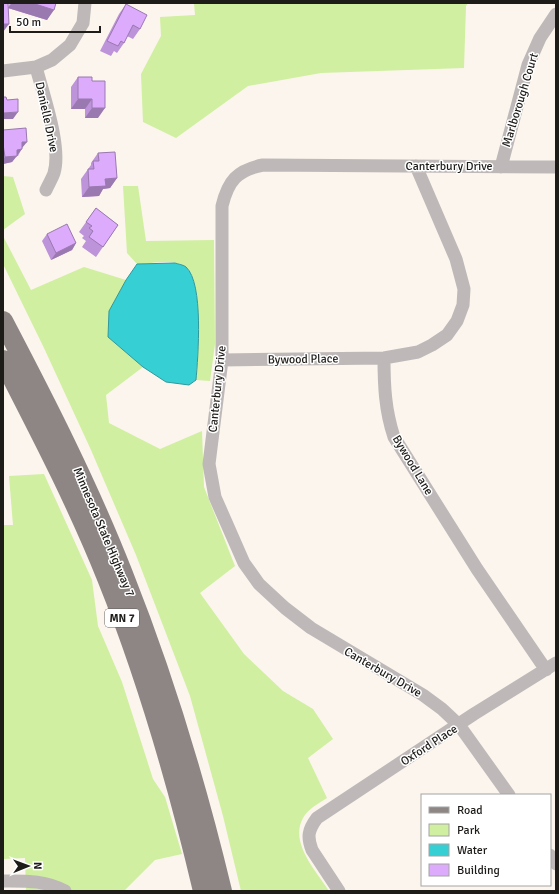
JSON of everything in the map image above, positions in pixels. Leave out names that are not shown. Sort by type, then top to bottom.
[{"type":"main road","name":"Minnesota State Highway 7","points":[[3,321],[83,478],[126,579],[150,643],[181,734],[222,891]]},
{"type":"main road","name":"Minnesota State Highway 7","points":[[3,360],[66,484],[107,578],[133,649],[163,739],[203,891]]},
{"type":"street","points":[[3,71],[36,67],[52,60],[70,45],[83,23],[85,3]]},
{"type":"street","name":"Marlborough Court","points":[[501,167],[528,65],[540,38],[556,14]]},
{"type":"street","name":"Danielle Drive","points":[[36,67],[51,127],[56,160],[54,174],[46,190]]},
{"type":"street","name":"Canterbury Drive","points":[[508,794],[460,725],[442,709],[311,628],[285,608],[259,584],[244,564],[215,497],[211,481],[210,447],[222,360],[222,206],[225,193],[231,182],[239,173],[263,165],[556,167]]},
{"type":"street","points":[[384,358],[418,352],[442,339],[447,335],[457,321],[462,305],[464,289],[460,271],[416,166]]},
{"type":"street","name":"Bywood Place","points":[[222,360],[384,358]]},
{"type":"street","name":"Bywood Lane","points":[[384,358],[385,398],[388,417],[394,437],[477,569],[551,666]]},
{"type":"street","name":"Oxford Place","points":[[339,891],[312,850],[308,834],[310,826],[317,818],[551,666]]},
{"type":"street","points":[[3,881],[39,882],[55,886],[65,891]]},
{"type":"green space","points":[[194,3],[468,3],[466,6],[464,68],[321,73],[248,86],[176,138],[143,122],[141,74],[161,36],[160,17],[195,15]]},
{"type":"green space","points":[[3,176],[13,177],[25,214],[3,230]]},
{"type":"green space","points":[[123,186],[138,186],[146,241],[214,240],[215,344],[210,381],[196,380],[198,355],[198,303],[192,275],[186,267],[181,264],[162,262],[137,264],[127,253]]},
{"type":"green space","points":[[3,236],[31,290],[84,267],[126,280],[109,311],[108,337],[143,367],[106,395],[109,423],[160,449],[202,431],[204,487],[235,566],[200,593],[244,654],[283,691],[313,709],[333,739],[308,758],[327,798],[314,806],[303,818],[299,837],[306,857],[329,891],[241,891],[223,816],[190,696],[136,555],[91,450],[3,264]]},
{"type":"green space","points":[[44,474],[92,580],[98,626],[122,682],[153,779],[165,797],[182,854],[155,860],[124,891],[26,891],[25,858],[3,859],[3,525],[13,525],[9,476]]},
{"type":"water","points":[[175,263],[185,266],[192,276],[198,304],[198,355],[196,380],[189,385],[166,382],[143,367],[108,337],[109,311],[126,280],[137,264]]},
{"type":"building","points":[[3,3],[8,3],[9,24],[3,24]]},
{"type":"building","points":[[32,3],[56,3],[54,10]]},
{"type":"building","points":[[126,4],[147,15],[140,29],[133,25],[124,43],[121,41],[118,46],[107,41]]},
{"type":"building","points":[[78,77],[92,77],[92,81],[105,81],[105,108],[92,108],[92,99],[78,99]]},
{"type":"building","points":[[3,97],[6,97],[7,100],[18,99],[18,112],[3,113]]},
{"type":"building","points":[[26,128],[27,142],[22,142],[22,149],[17,150],[17,156],[5,157],[3,130]]},
{"type":"building","points":[[115,152],[117,178],[105,179],[106,186],[89,187],[88,169],[94,169],[93,161],[99,161],[98,153]]},
{"type":"building","points":[[96,208],[118,225],[103,247],[89,237],[93,231],[89,228],[92,226],[86,222]]},
{"type":"building","points":[[67,224],[76,243],[56,253],[47,234]]}]
